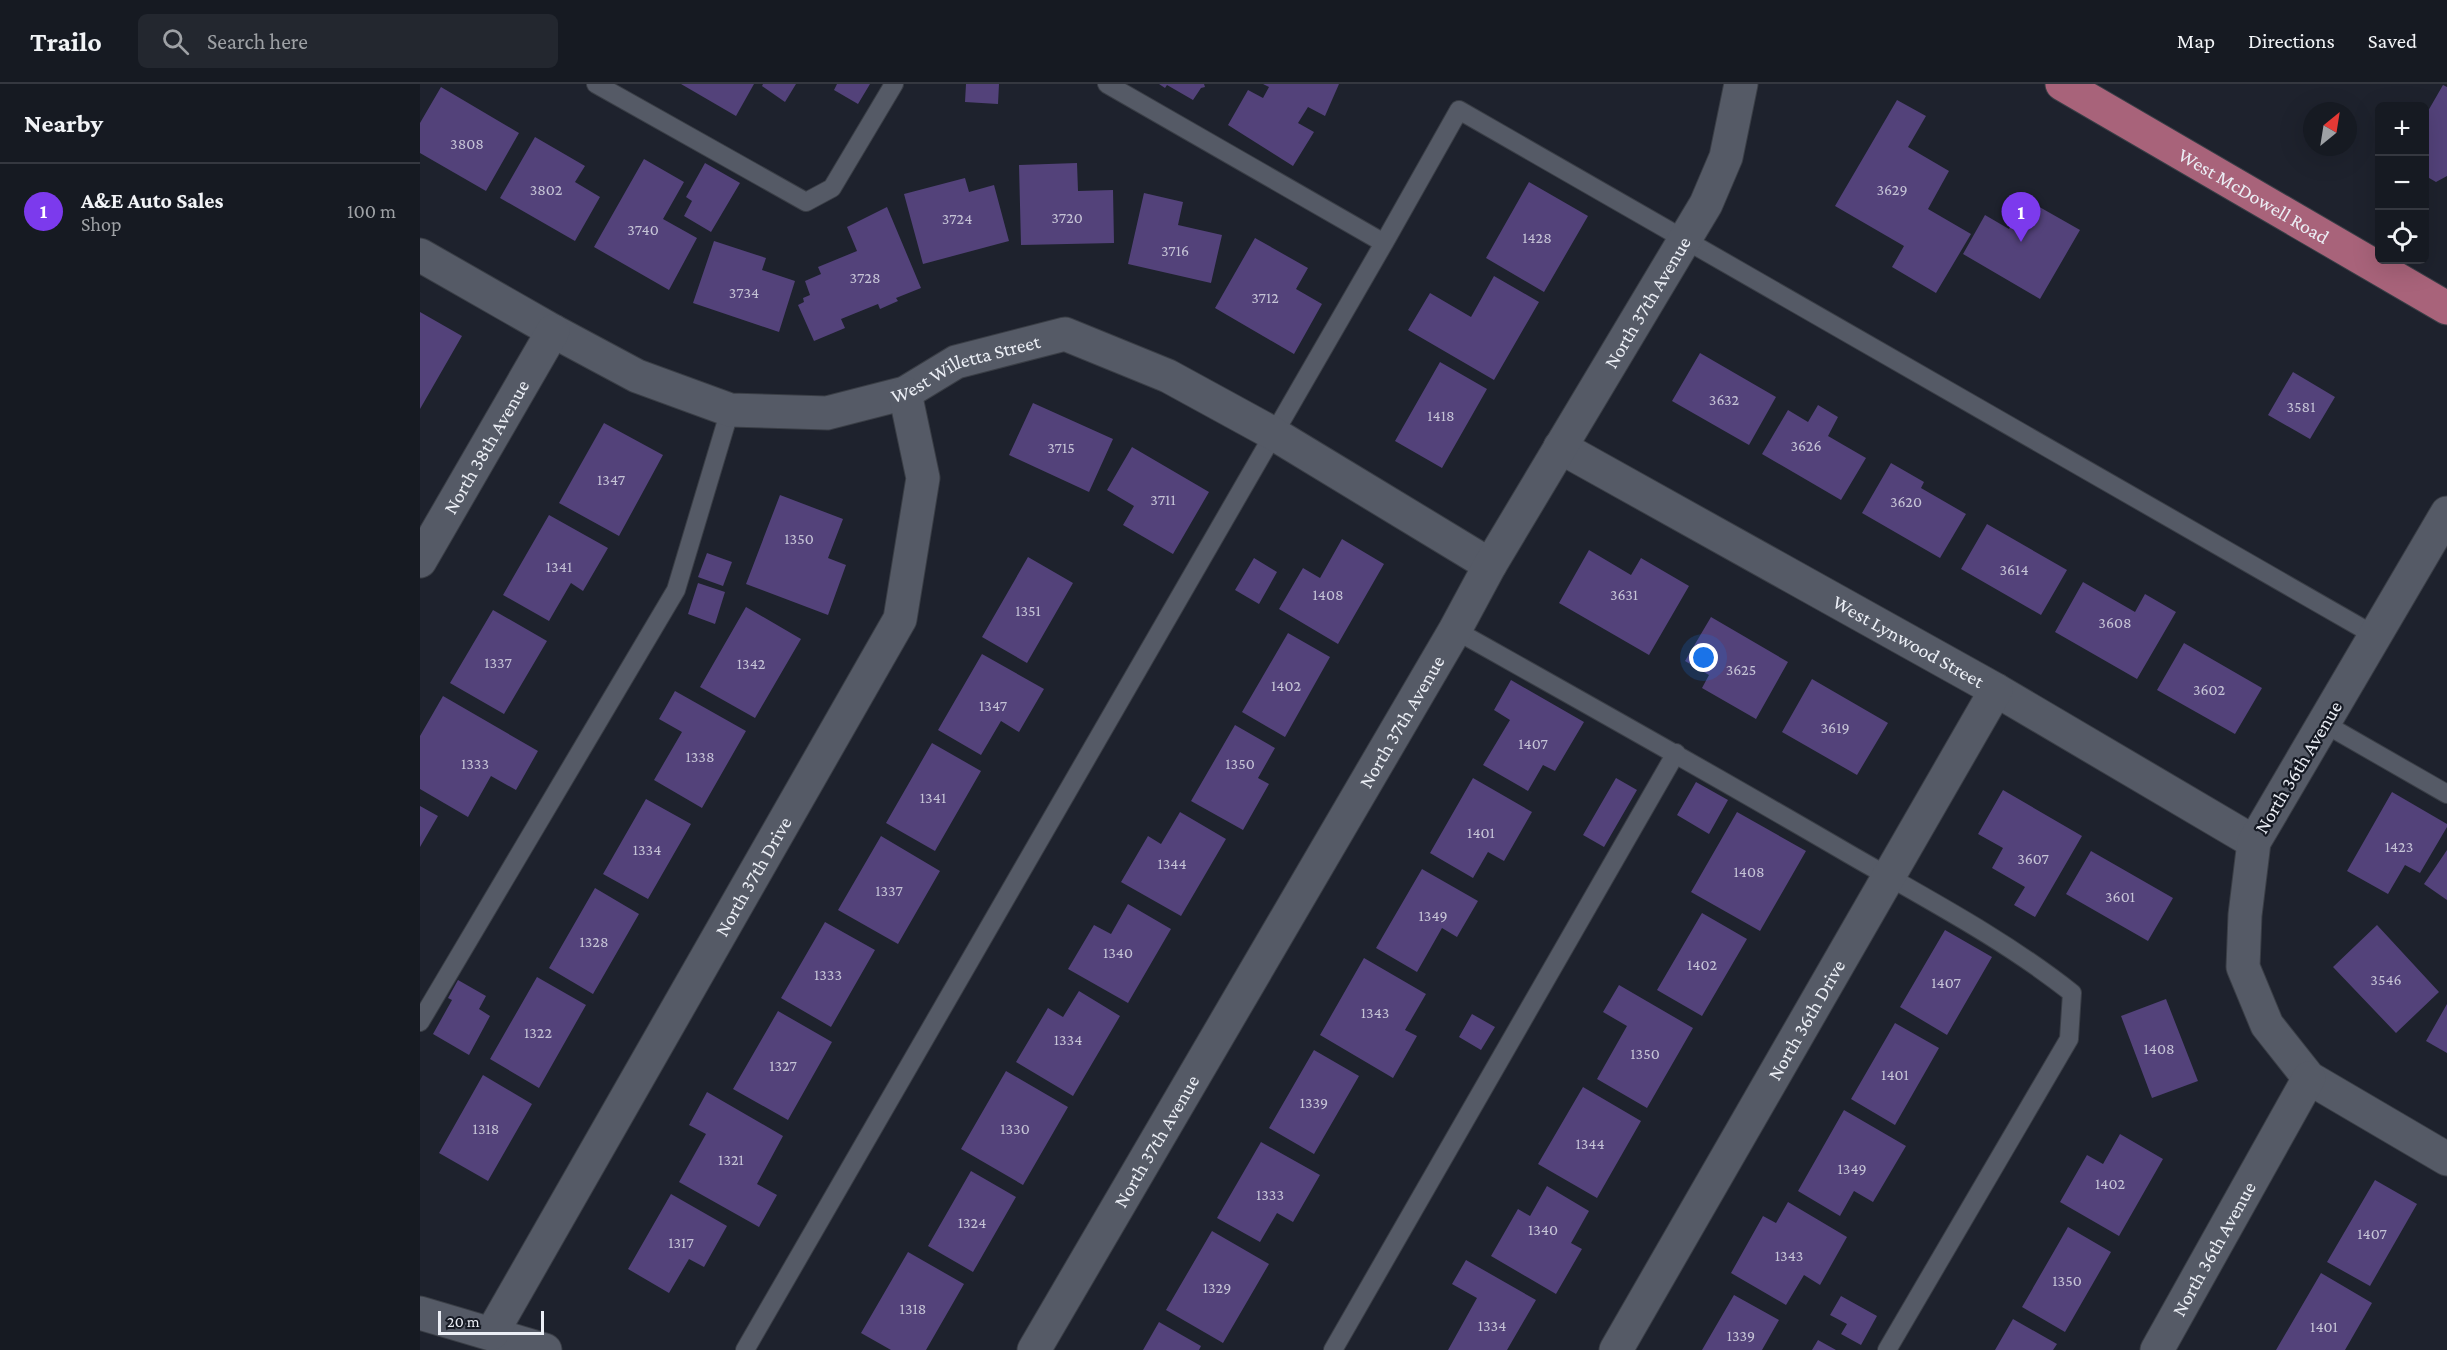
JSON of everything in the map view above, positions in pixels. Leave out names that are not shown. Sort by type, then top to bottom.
[{"type":"main road","name":"West McDowell Road","points":[[2062,84],[2447,308]]},
{"type":"street","name":"North 37th Avenue","points":[[1034,1350],[1455,630],[1490,565],[1685,242],[1706,204],[1726,157],[1741,84]]},
{"type":"street","name":"West Willetta Street","points":[[420,255],[637,376],[730,410],[827,413],[905,393],[956,363],[1065,334],[1168,376],[1274,434],[1490,565]]},
{"type":"street","name":"North 38th Avenue","points":[[420,561],[553,331]]},
{"type":"street","name":"North 37th Drive","points":[[492,1333],[900,619],[924,478],[905,393]]},
{"type":"street","name":"West Lynwood Street","points":[[1560,447],[1996,690],[2254,842]]},
{"type":"street","name":"North 36th Avenue","points":[[2157,1350],[2309,1078],[2268,1025],[2243,967],[2245,915],[2254,842],[2447,513]]},
{"type":"street","name":"North 36th Drive","points":[[1616,1350],[1996,690]]},
{"type":"street","points":[[2309,1078],[2447,1159]]},
{"type":"street","points":[[420,1313],[545,1350]]},
{"type":"lane","points":[[596,84],[806,202],[832,188],[894,84]]},
{"type":"lane","points":[[1107,84],[1384,243]]},
{"type":"lane","points":[[745,1350],[1460,110],[1685,242],[2374,635]]},
{"type":"lane","points":[[420,1022],[676,590],[730,410]]},
{"type":"lane","points":[[1455,630],[1676,753],[2036,964],[2072,993],[2069,1039],[1887,1350]]},
{"type":"lane","points":[[2325,724],[2447,794]]},
{"type":"lane","points":[[1333,1350],[1676,753]]},
{"type":"building","points":[[681,84],[754,84],[736,116]]},
{"type":"building","points":[[763,84],[796,84],[785,102],[762,86]]},
{"type":"building","points":[[837,84],[870,84],[858,104],[834,90]]},
{"type":"building","points":[[966,84],[999,84],[998,104],[965,102]]},
{"type":"building","points":[[1159,84],[1204,84],[1205,87],[1201,88],[1193,100],[1167,85],[1165,88]]},
{"type":"building","points":[[1263,84],[1339,84],[1325,116],[1308,107],[1298,123],[1314,132],[1293,166],[1228,125],[1248,90],[1263,98],[1269,87]]},
{"type":"building","points":[[2443,85],[2447,87],[2447,176],[2436,182],[2429,178],[2429,109]]},
{"type":"building","points":[[441,87],[519,133],[486,191],[420,153],[420,123]]},
{"type":"building","points":[[1897,100],[1926,116],[1908,147],[1949,171],[1928,209],[1971,234],[1936,293],[1892,267],[1904,246],[1835,206]]},
{"type":"building","points":[[535,137],[585,166],[575,182],[600,197],[575,241],[500,198]]},
{"type":"building","points":[[644,159],[684,182],[663,219],[697,238],[669,290],[594,247]]},
{"type":"building","points":[[705,163],[740,183],[711,232],[684,216],[692,201],[686,197]]},
{"type":"building","points":[[1077,163],[1078,191],[1113,190],[1114,243],[1021,245],[1019,165]]},
{"type":"building","points":[[965,178],[969,192],[994,185],[1009,241],[923,264],[904,194]]},
{"type":"building","points":[[1529,182],[1588,216],[1544,292],[1486,258]]},
{"type":"building","points":[[1144,193],[1183,202],[1178,225],[1222,235],[1211,283],[1128,264]]},
{"type":"building","points":[[2027,200],[2080,230],[2040,299],[1963,254],[1985,215],[2009,229]]},
{"type":"building","points":[[887,207],[921,288],[896,298],[898,301],[880,309],[878,304],[841,319],[845,328],[814,341],[798,305],[804,302],[803,298],[810,295],[805,281],[821,274],[818,267],[857,251],[847,227]]},
{"type":"building","points":[[1255,238],[1308,268],[1296,289],[1322,304],[1294,354],[1215,308]]},
{"type":"building","points":[[714,241],[766,258],[762,270],[795,281],[779,332],[693,303]]},
{"type":"building","points":[[1494,276],[1539,302],[1494,380],[1408,330],[1430,293],[1471,317]]},
{"type":"building","points":[[420,312],[462,336],[420,409]]},
{"type":"building","points":[[1700,353],[1776,397],[1749,445],[1672,401]]},
{"type":"building","points":[[1440,362],[1487,389],[1442,468],[1395,441]]},
{"type":"building","points":[[2293,372],[2335,397],[2310,439],[2268,415]]},
{"type":"building","points":[[1033,403],[1113,439],[1089,492],[1009,455]]},
{"type":"building","points":[[1818,405],[1838,417],[1828,436],[1866,458],[1841,500],[1762,454],[1788,410],[1808,422]]},
{"type":"building","points":[[604,423],[663,455],[619,536],[559,503]]},
{"type":"building","points":[[1132,447],[1209,492],[1173,554],[1123,525],[1134,506],[1107,490]]},
{"type":"building","points":[[1891,463],[1924,482],[1921,488],[1966,514],[1940,558],[1862,513]]},
{"type":"building","points":[[780,495],[843,519],[828,558],[846,565],[828,615],[746,584]]},
{"type":"building","points":[[549,515],[608,548],[583,591],[571,583],[549,621],[503,595]]},
{"type":"building","points":[[1987,524],[2067,570],[2041,615],[1961,569]]},
{"type":"building","points":[[1342,539],[1384,564],[1338,644],[1279,609],[1303,568],[1320,578]]},
{"type":"building","points":[[1589,550],[1631,575],[1641,558],[1689,586],[1649,655],[1559,603]]},
{"type":"building","points":[[707,553],[732,562],[723,586],[698,577]]},
{"type":"building","points":[[1028,557],[1073,583],[1027,663],[982,637]]},
{"type":"building","points":[[1254,558],[1277,572],[1259,604],[1235,590]]},
{"type":"building","points":[[2083,582],[2135,612],[2145,594],[2176,612],[2137,679],[2055,632]]},
{"type":"building","points":[[698,583],[725,592],[715,624],[688,614]]},
{"type":"building","points":[[746,607],[801,639],[755,718],[700,687]]},
{"type":"building","points":[[493,610],[547,641],[504,714],[450,683]]},
{"type":"building","points":[[1711,617],[1788,662],[1756,719],[1702,688],[1709,675],[1685,661]]},
{"type":"building","points":[[1288,633],[1330,657],[1285,737],[1242,712]]},
{"type":"building","points":[[2184,643],[2262,688],[2235,734],[2157,690]]},
{"type":"building","points":[[982,654],[1044,689],[1019,732],[1001,721],[981,755],[938,730]]},
{"type":"building","points":[[1812,679],[1888,723],[1857,775],[1782,732]]},
{"type":"building","points":[[1511,680],[1584,722],[1555,771],[1543,765],[1528,791],[1483,765],[1510,720],[1494,710]]},
{"type":"building","points":[[675,691],[746,731],[702,808],[654,780],[682,732],[659,719]]},
{"type":"building","points":[[443,696],[538,751],[516,790],[491,776],[468,817],[420,789],[420,736]]},
{"type":"building","points":[[1235,725],[1275,748],[1258,778],[1269,784],[1243,830],[1191,801]]},
{"type":"building","points":[[932,743],[981,771],[935,851],[886,823]]},
{"type":"building","points":[[1473,778],[1532,812],[1504,861],[1488,852],[1473,878],[1430,853]]},
{"type":"building","points":[[1616,778],[1637,790],[1604,847],[1583,835]]},
{"type":"building","points":[[1696,782],[1728,800],[1709,834],[1677,815]]},
{"type":"building","points":[[2003,790],[2082,836],[2035,917],[2014,905],[2025,887],[1992,868],[2003,848],[1978,834]]},
{"type":"building","points":[[2392,792],[2447,824],[2447,827],[2420,873],[2405,865],[2388,894],[2347,871]]},
{"type":"building","points":[[646,799],[691,824],[648,899],[603,874]]},
{"type":"building","points":[[420,806],[438,816],[420,847]]},
{"type":"building","points":[[1180,812],[1226,839],[1181,916],[1121,882],[1148,836],[1161,844]]},
{"type":"building","points":[[1737,812],[1806,851],[1760,931],[1691,892]]},
{"type":"building","points":[[881,836],[940,871],[898,944],[838,910]]},
{"type":"building","points":[[2447,850],[2447,900],[2424,884]]},
{"type":"building","points":[[2091,851],[2173,898],[2148,941],[2066,894]]},
{"type":"building","points":[[1422,869],[1478,901],[1457,937],[1442,928],[1417,972],[1376,948]]},
{"type":"building","points":[[595,888],[639,914],[593,994],[549,968]]},
{"type":"building","points":[[1128,904],[1171,929],[1128,1003],[1068,969],[1094,925],[1111,934]]},
{"type":"building","points":[[1702,913],[1747,939],[1702,1016],[1657,990]]},
{"type":"building","points":[[825,922],[875,950],[831,1027],[781,998]]},
{"type":"building","points":[[2377,925],[2439,992],[2396,1033],[2333,967]]},
{"type":"building","points":[[1945,930],[1992,957],[1947,1035],[1900,1007]]},
{"type":"building","points":[[1364,958],[1426,994],[1405,1030],[1417,1036],[1393,1078],[1320,1035]]},
{"type":"building","points":[[537,977],[586,1005],[539,1088],[490,1059]]},
{"type":"building","points":[[458,980],[486,996],[479,1009],[490,1016],[469,1055],[433,1034],[452,1000],[448,998]]},
{"type":"building","points":[[1619,985],[1693,1028],[1647,1108],[1597,1079],[1627,1026],[1603,1012]]},
{"type":"building","points":[[1079,991],[1120,1016],[1073,1096],[1016,1062],[1048,1008],[1063,1017]]},
{"type":"building","points":[[2166,999],[2198,1081],[2152,1098],[2121,1016]]},
{"type":"building","points":[[2447,1004],[2447,1053],[2426,1041]]},
{"type":"building","points":[[778,1011],[832,1042],[788,1120],[733,1089]]},
{"type":"building","points":[[1472,1014],[1495,1027],[1481,1050],[1459,1037]]},
{"type":"building","points":[[1895,1023],[1939,1048],[1895,1125],[1851,1099]]},
{"type":"building","points":[[1314,1050],[1359,1076],[1314,1154],[1269,1128]]},
{"type":"building","points":[[1006,1071],[1068,1107],[1023,1185],[961,1149]]},
{"type":"building","points":[[483,1075],[532,1104],[488,1181],[439,1153]]},
{"type":"building","points":[[1583,1087],[1641,1121],[1597,1198],[1538,1164]]},
{"type":"building","points":[[707,1092],[783,1136],[757,1184],[777,1195],[759,1227],[679,1182],[706,1134],[689,1125]]},
{"type":"building","points":[[1844,1110],[1906,1146],[1873,1202],[1854,1191],[1840,1216],[1798,1191]]},
{"type":"building","points":[[2120,1134],[2163,1159],[2119,1236],[2060,1202],[2087,1155],[2103,1164]]},
{"type":"building","points":[[1261,1142],[1320,1175],[1293,1222],[1277,1213],[1260,1242],[1217,1218]]},
{"type":"building","points":[[971,1171],[1016,1197],[973,1272],[928,1246]]},
{"type":"building","points":[[2375,1180],[2417,1204],[2370,1286],[2327,1262]]},
{"type":"building","points":[[1547,1186],[1589,1211],[1571,1243],[1582,1249],[1556,1294],[1491,1256],[1518,1209],[1530,1216]]},
{"type":"building","points":[[671,1194],[727,1226],[704,1267],[689,1259],[669,1293],[628,1269]]},
{"type":"building","points":[[1788,1202],[1847,1237],[1820,1285],[1804,1275],[1786,1305],[1731,1273],[1763,1216],[1776,1223]]},
{"type":"building","points":[[2068,1227],[2111,1252],[2065,1332],[2022,1307]]},
{"type":"building","points":[[1212,1231],[1269,1264],[1223,1343],[1166,1310]]},
{"type":"building","points":[[908,1252],[964,1284],[926,1350],[891,1350],[861,1333]]},
{"type":"building","points":[[1466,1260],[1536,1300],[1507,1350],[1448,1350],[1477,1298],[1452,1284]]},
{"type":"building","points":[[2321,1273],[2372,1303],[2345,1350],[2276,1350]]},
{"type":"building","points":[[1734,1295],[1779,1320],[1762,1350],[1702,1350]]},
{"type":"building","points":[[1841,1296],[1877,1316],[1861,1345],[1841,1334],[1847,1324],[1830,1315]]},
{"type":"building","points":[[2013,1319],[2057,1344],[2053,1350],[1995,1350]]},
{"type":"building","points":[[1159,1322],[1201,1346],[1199,1350],[1143,1350]]},
{"type":"building","points":[[1818,1340],[1836,1350],[1812,1350]]},
{"type":"place","name":"A&E Auto Sales","points":[[2021,242]]}]
